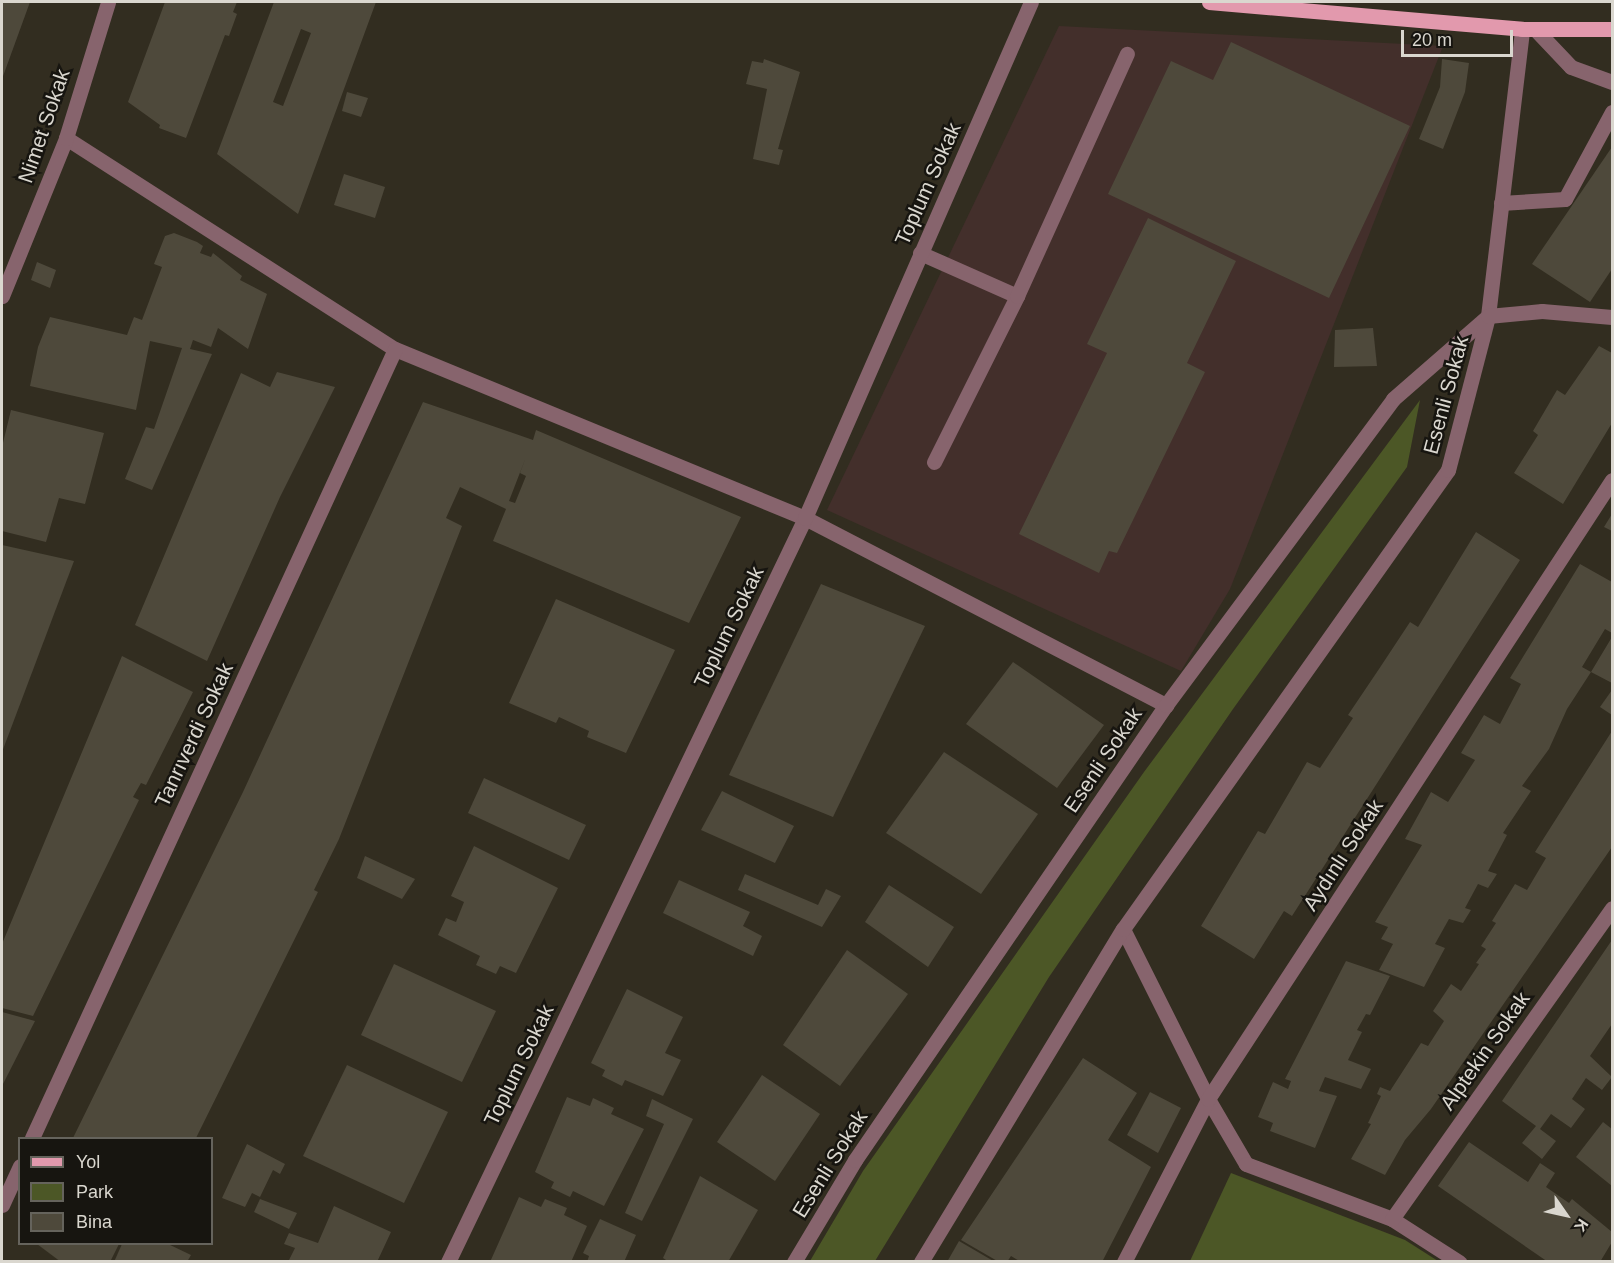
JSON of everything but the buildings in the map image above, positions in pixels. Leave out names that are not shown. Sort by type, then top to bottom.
[{"type":"main road","points":[[1209,2],[1529,29],[1612,29]]},
{"type":"street","name":"Nimet Sokak","points":[[2,296],[66,138],[108,2]]},
{"type":"street","name":"Toplum Sokak","points":[[448,1262],[805,518],[1030,2]]},
{"type":"street","points":[[1529,29],[1571,67],[1612,82]]},
{"type":"street","name":"Esenli Sokak","points":[[921,1262],[1123,929],[1448,470],[1488,316],[1501,203],[1529,29]]},
{"type":"street","points":[[934,462],[1017,296],[1127,54]]},
{"type":"street","points":[[1501,203],[1565,199],[1612,112]]},
{"type":"street","points":[[66,138],[395,349],[805,518],[1167,705]]},
{"type":"street","points":[[920,253],[1017,296]]},
{"type":"street","points":[[1488,316],[1542,311],[1612,317]]},
{"type":"street","name":"Esenli Sokak","points":[[794,1262],[855,1160],[1167,705],[1393,399],[1488,316]]},
{"type":"street","name":"Tanrıverdi Sokak","points":[[32,1137],[395,349]]},
{"type":"street","name":"Aydınlı Sokak","points":[[1124,1262],[1209,1099],[1612,480]]},
{"type":"street","name":"Alptekin Sokak","points":[[1392,1219],[1612,908]]},
{"type":"street","points":[[1123,929],[1209,1099],[1246,1164],[1392,1219],[1459,1262]]},
{"type":"street","points":[[2,1205],[18,1170]]},
{"type":"shaded area","points":[[1059,26],[1443,46],[1230,589],[1181,671],[827,510]]},
{"type":"green space","points":[[1420,400],[1407,467],[1233,709],[1049,977],[875,1261],[810,1261],[863,1171],[1144,772]]},
{"type":"green space","points":[[1231,1173],[1405,1240],[1438,1261],[1190,1261]]}]
